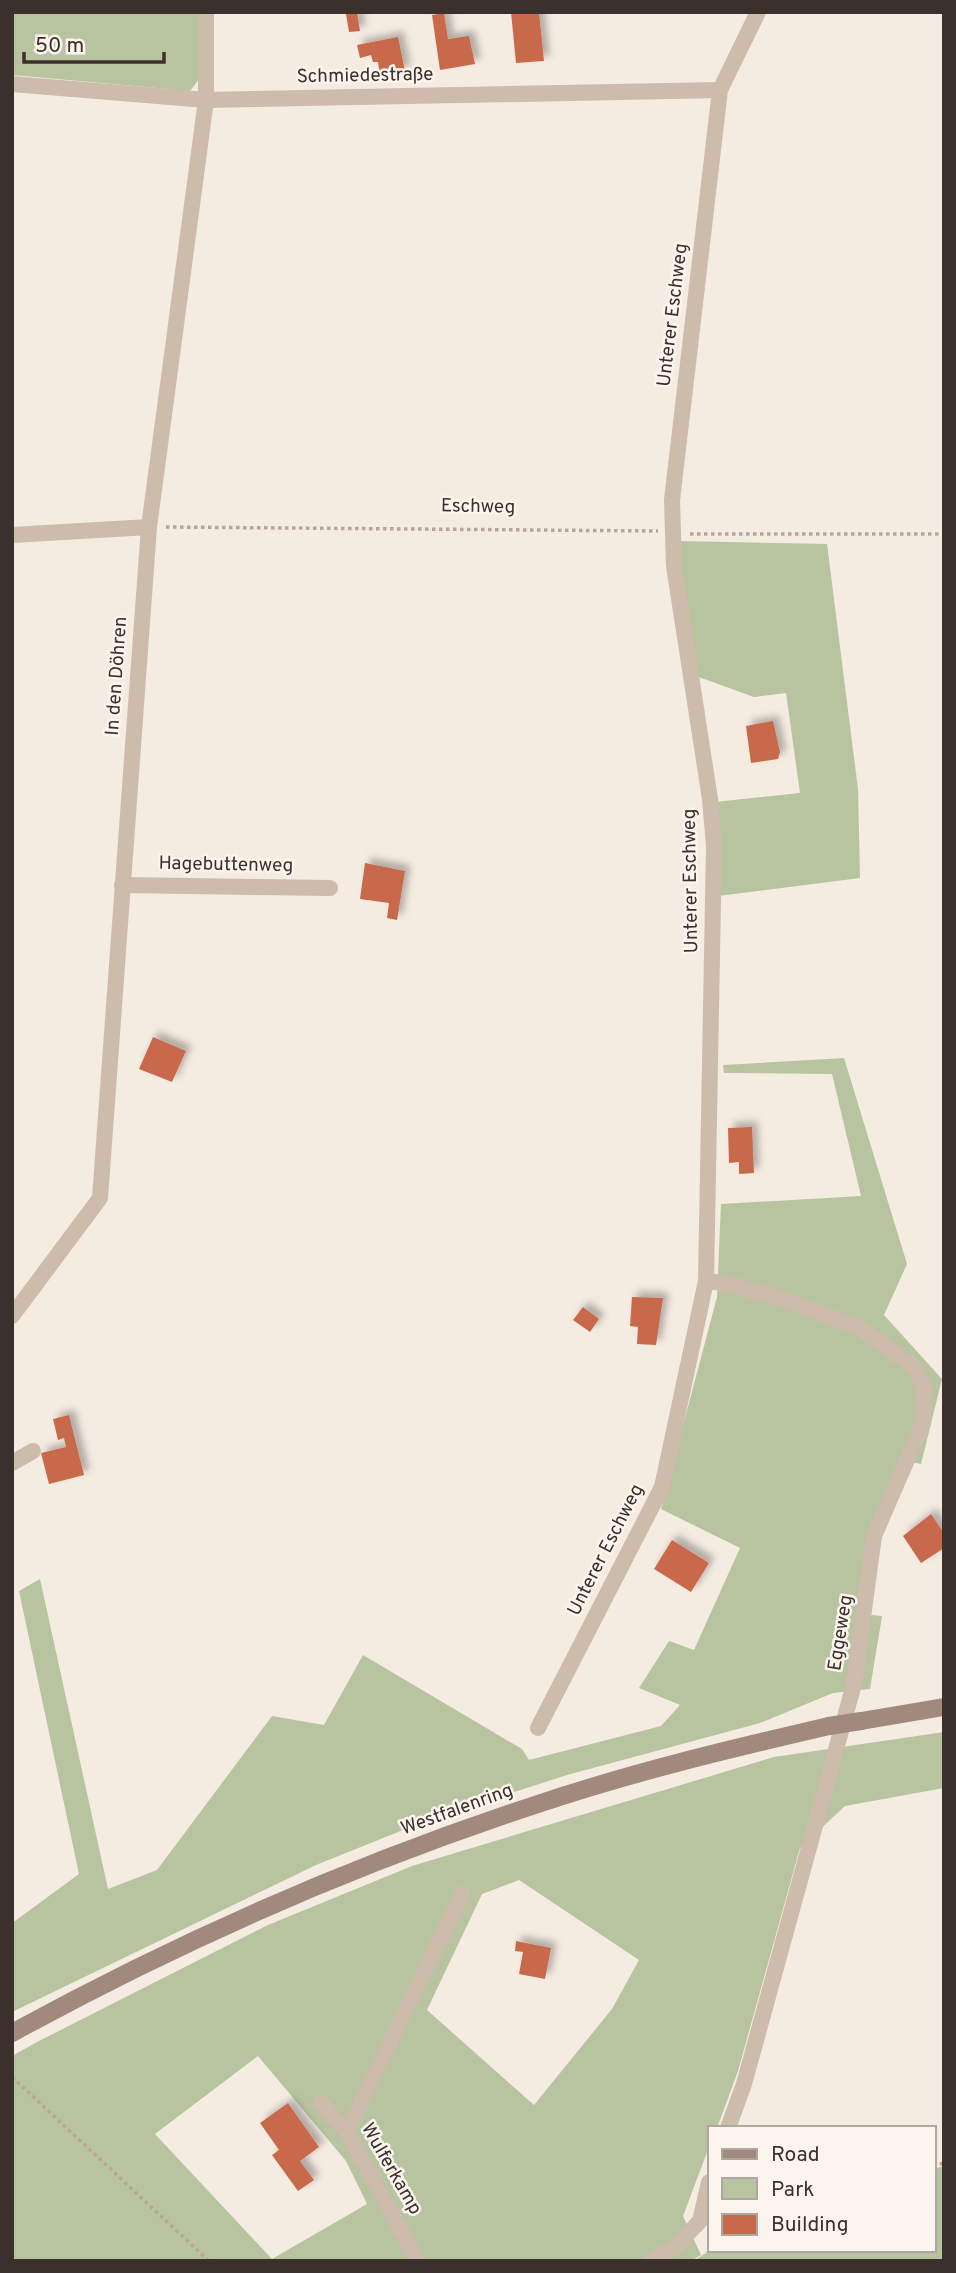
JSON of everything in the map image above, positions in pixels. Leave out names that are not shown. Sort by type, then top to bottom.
[{"type":"main road","name":"Westfalenring","points":[[12,2033],[171,1952],[385,1858],[533,1805],[636,1775],[829,1726],[944,1707]]},
{"type":"street","name":"In den Döhren","points":[[12,1316],[100,1198],[149,527],[206,100],[206,12]]},
{"type":"street","name":"Unterer Eschweg","points":[[538,1728],[662,1487],[706,1282],[714,846],[710,799],[672,532],[672,500],[720,90],[758,12]]},
{"type":"street","name":"Schmiedestraße","points":[[12,84],[206,100],[720,90]]},
{"type":"street","points":[[12,536],[149,527]]},
{"type":"street","name":"Hagebuttenweg","points":[[122,885],[330,888]]},
{"type":"street","name":"Eggeweg","points":[[706,1282],[723,1283],[780,1298],[860,1328],[913,1366],[924,1385],[923,1423],[874,1535],[854,1684],[763,2019],[729,2126]]},
{"type":"street","points":[[12,1463],[33,1451]]},
{"type":"street","points":[[347,2132],[462,1894]]},
{"type":"street","name":"Wulferkamp","points":[[321,2103],[347,2132],[418,2261]]},
{"type":"street","points":[[650,2261],[675,2247],[700,2221],[708,2186]]},
{"type":"path","name":"Eschweg","points":[[149,527],[672,532],[698,535],[944,534]]},
{"type":"path","points":[[12,2077],[209,2261]]},
{"type":"green space","points":[[12,12],[199,12],[199,79],[190,91],[12,75]]},
{"type":"green space","points":[[676,541],[827,544],[858,789],[860,878],[718,896],[715,802],[800,793],[786,693],[754,697],[696,676]]},
{"type":"green space","points":[[844,1058],[907,1264],[884,1315],[942,1379],[921,1464],[901,1460],[858,1614],[882,1616],[870,1689],[833,1693],[760,1723],[567,1775],[428,1820],[316,1865],[12,2012],[12,1919],[15,1921],[79,1874],[19,1591],[40,1579],[108,1889],[157,1870],[272,1716],[324,1725],[363,1655],[522,1749],[529,1760],[661,1726],[680,1705],[639,1688],[669,1641],[694,1650],[740,1548],[661,1509],[717,1297],[721,1204],[861,1196],[832,1074],[724,1073],[723,1065]]},
{"type":"green space","points":[[944,1732],[944,1788],[845,1806],[800,1848],[738,2071],[718,2126],[708,2126],[708,2150],[683,2216],[701,2255],[691,2261],[12,2261],[12,2056],[268,1925],[412,1866],[774,1757]],"holes":[[[519,1880],[639,1960],[612,2009],[534,2105],[427,2010],[482,1894]],[[258,2056],[346,2161],[367,2204],[272,2259],[155,2134]]]},
{"type":"green space","points":[[944,2166],[944,2261],[694,2261],[708,2251],[935,2252],[935,2168]]},
{"type":"building","points":[[357,12],[360,31],[349,32],[346,14]]},
{"type":"building","points":[[511,12],[539,12],[544,61],[516,63]]},
{"type":"building","points":[[444,13],[448,39],[469,36],[475,64],[440,70],[432,15]]},
{"type":"building","points":[[398,37],[405,71],[380,75],[378,62],[373,62],[371,55],[360,58],[357,45]]},
{"type":"building","points":[[773,721],[780,752],[778,759],[751,763],[746,726]]},
{"type":"building","points":[[365,863],[405,871],[397,920],[387,918],[389,903],[360,899]]},
{"type":"building","points":[[153,1037],[186,1051],[172,1082],[139,1069]]},
{"type":"building","points":[[752,1127],[754,1173],[739,1174],[739,1162],[729,1163],[728,1128]]},
{"type":"building","points":[[632,1297],[663,1298],[656,1345],[637,1344],[638,1327],[630,1326]]},
{"type":"building","points":[[583,1307],[599,1319],[590,1332],[573,1320]]},
{"type":"building","points":[[69,1415],[84,1475],[49,1484],[41,1453],[66,1447],[64,1438],[58,1440],[53,1419]]},
{"type":"building","points":[[931,1514],[944,1533],[944,1548],[921,1563],[903,1536]]},
{"type":"building","points":[[672,1540],[709,1563],[691,1592],[654,1569]]},
{"type":"building","points":[[516,1941],[551,1948],[545,1979],[519,1974],[523,1952],[515,1951]]},
{"type":"building","points":[[288,2103],[319,2147],[300,2161],[314,2180],[298,2191],[272,2155],[279,2150],[260,2123]]}]
